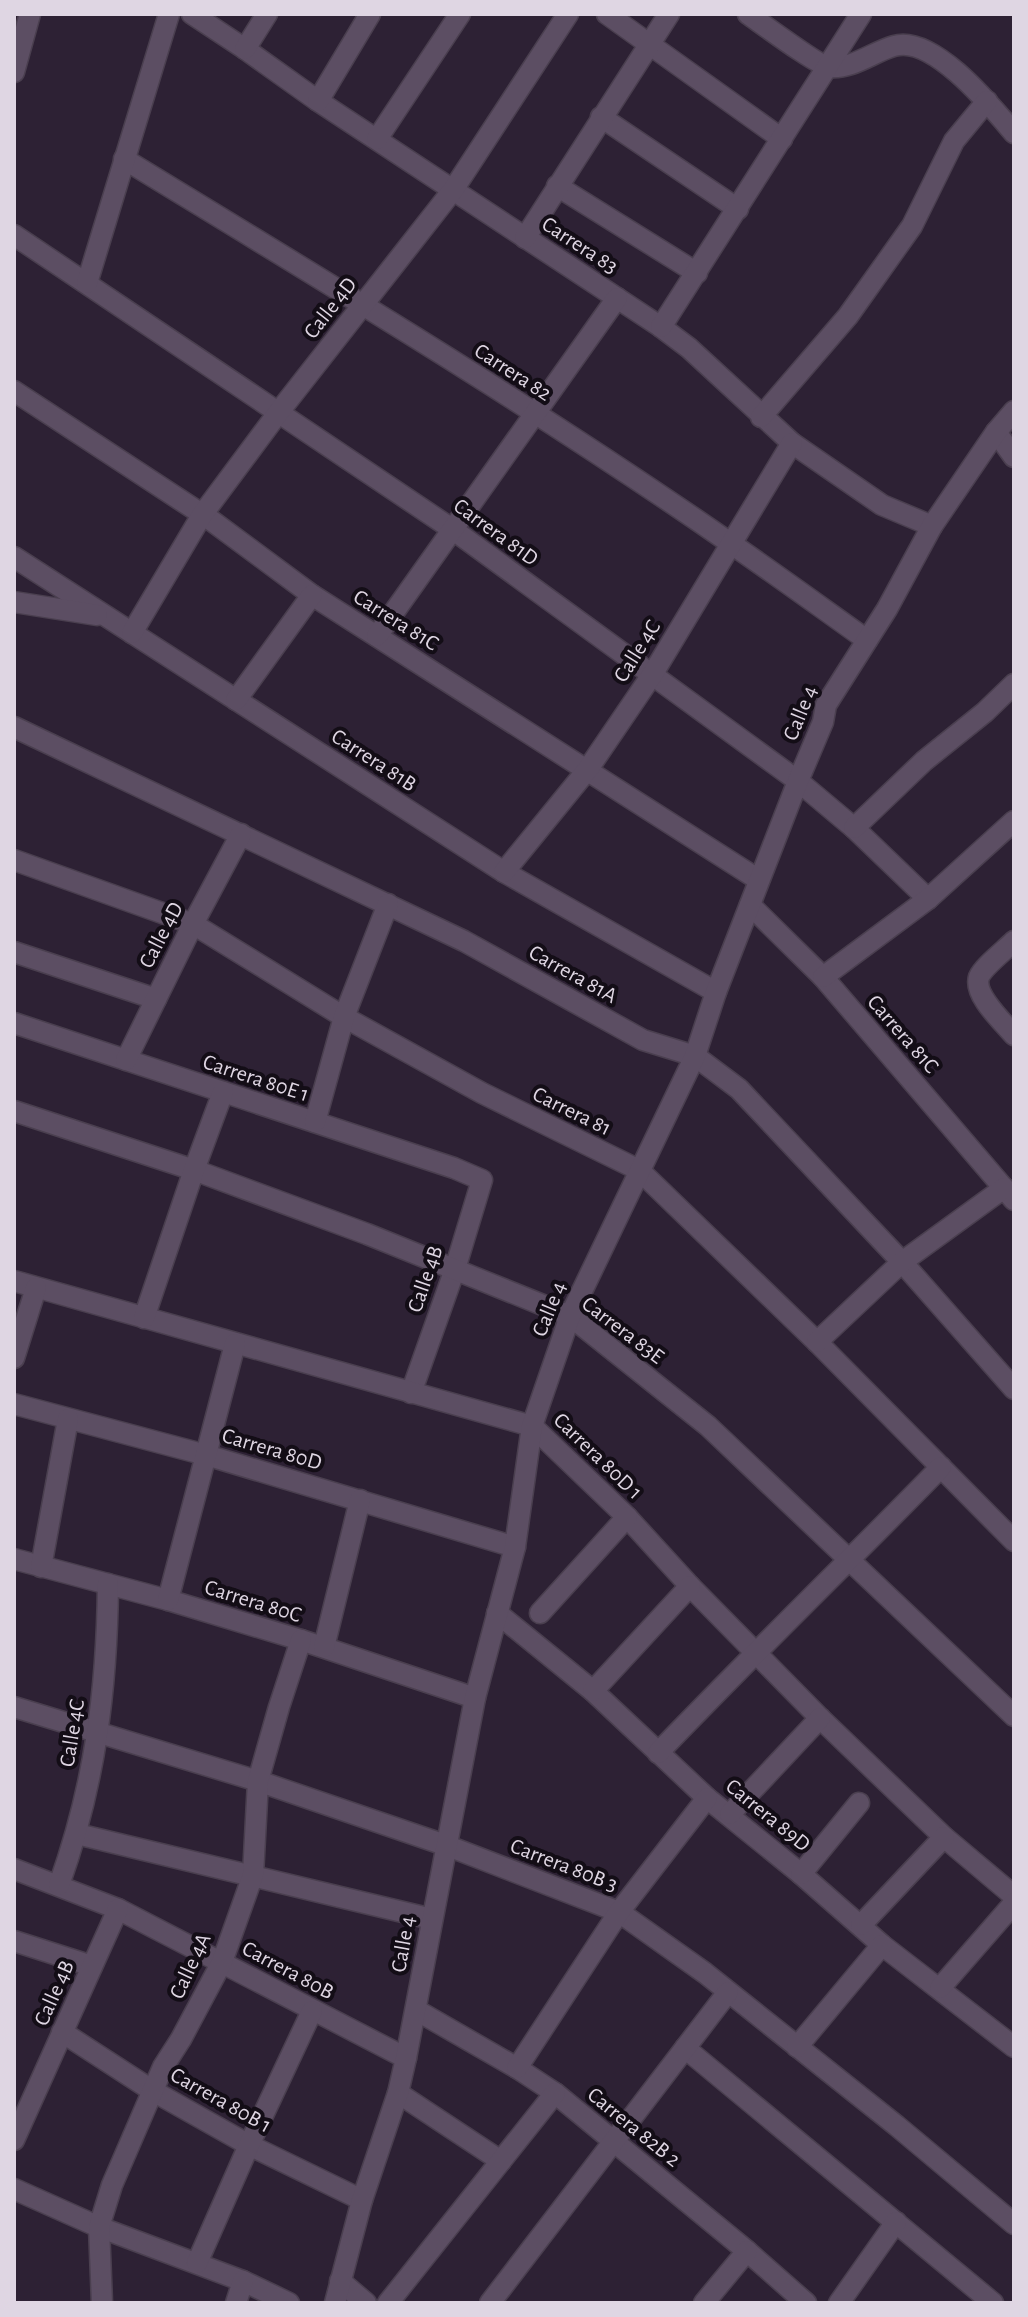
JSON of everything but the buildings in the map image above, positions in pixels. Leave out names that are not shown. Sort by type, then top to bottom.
[{"type":"street","points":[[14,72],[30,14]]},
{"type":"street","points":[[87,283],[169,14]]},
{"type":"street","name":"Carrera 83","points":[[192,14],[318,101],[661,327],[689,348],[792,443],[882,505],[932,526]]},
{"type":"street","points":[[245,49],[267,14]]},
{"type":"street","points":[[318,101],[370,14]]},
{"type":"street","points":[[377,139],[460,14]]},
{"type":"street","name":"Calle 4D","points":[[132,633],[202,515],[453,190],[568,14]]},
{"type":"street","points":[[607,14],[782,139]]},
{"type":"street","points":[[525,238],[669,14]]},
{"type":"street","points":[[661,327],[861,14]]},
{"type":"street","points":[[756,16],[827,68],[847,66],[896,45],[912,44],[944,61],[987,101],[1014,133]]},
{"type":"street","points":[[761,417],[848,316],[912,226],[954,141],[987,101]]},
{"type":"street","points":[[601,117],[738,209]]},
{"type":"street","name":"Carrera 82","points":[[124,159],[535,414],[731,544],[867,640]]},
{"type":"street","points":[[557,186],[697,273]]},
{"type":"street","name":"Carrera 81D","points":[[14,235],[452,529],[798,781],[854,828],[928,899]]},
{"type":"street","points":[[377,636],[617,298]]},
{"type":"street","name":"Carrera 81C","points":[[14,391],[202,515],[312,595],[759,880]]},
{"type":"street","name":"Calle 4","points":[[335,2303],[362,2200],[398,2093],[475,1698],[515,1547],[532,1426],[570,1316],[695,1056],[716,992],[823,722],[826,705],[887,609],[932,526],[996,432],[1014,411]]},
{"type":"street","points":[[996,432],[1014,457]]},
{"type":"street","name":"Calle 4C","points":[[504,872],[588,769],[652,675],[792,443]]},
{"type":"street","name":"Carrera 81B","points":[[14,557],[504,872],[716,992]]},
{"type":"street","points":[[236,700],[312,595]]},
{"type":"street","points":[[14,602],[107,617]]},
{"type":"street","points":[[854,828],[924,761],[985,712],[1014,684]]},
{"type":"street","name":"Carrera 81A","points":[[14,727],[464,941],[643,1040],[695,1056],[739,1089],[902,1262],[1014,1389]]},
{"type":"street","points":[[823,977],[928,899],[1014,821]]},
{"type":"street","name":"Calle 4D","points":[[126,1060],[241,834]]},
{"type":"street","name":"Carrera 81","points":[[14,860],[193,924],[344,1017],[482,1093],[639,1170],[817,1342],[1014,1541]]},
{"type":"street","points":[[315,1122],[344,1017],[388,904]]},
{"type":"street","name":"Carrera 81C","points":[[750,905],[823,977],[1009,1194]]},
{"type":"street","points":[[1014,941],[979,975],[978,984],[982,997],[1014,1035]]},
{"type":"street","points":[[14,952],[156,999]]},
{"type":"street","name":"Carrera 80E 1","points":[[14,1023],[454,1168],[482,1180]]},
{"type":"street","points":[[144,1318],[223,1092]]},
{"type":"street","name":"Carrera 83E","points":[[14,1111],[194,1170],[570,1316],[708,1426],[1014,1716]]},
{"type":"street","name":"Calle 4B","points":[[411,1393],[455,1269],[482,1180]]},
{"type":"street","points":[[817,1342],[902,1262],[1009,1194]]},
{"type":"street","name":"Carrera 80D 1","points":[[14,1281],[532,1426],[627,1517],[820,1718],[944,1837],[1014,1896]]},
{"type":"street","points":[[14,1358],[36,1288]]},
{"type":"street","points":[[168,1600],[235,1344]]},
{"type":"street","name":"Carrera 80D","points":[[14,1404],[206,1455],[515,1547]]},
{"type":"street","points":[[41,1567],[68,1419]]},
{"type":"street","points":[[658,1753],[941,1467]]},
{"type":"street","points":[[324,1647],[360,1500]]},
{"type":"street","points":[[540,1613],[627,1517]]},
{"type":"street","name":"Carrera 80C","points":[[14,1559],[301,1640],[475,1698]]},
{"type":"street","name":"Calle 4C","points":[[59,1885],[77,1834],[99,1731],[108,1649],[108,1584]]},
{"type":"street","points":[[593,1691],[690,1586]]},
{"type":"street","name":"Carrera 89D","points":[[497,1613],[593,1691],[707,1798],[730,1814],[882,1945],[1014,2047]]},
{"type":"street","name":"Calle 4A","points":[[102,2303],[99,2227],[112,2185],[163,2067],[222,1962],[253,1875],[258,1781],[301,1640]]},
{"type":"street","name":"Carrera 80B 3","points":[[14,1707],[258,1781],[448,1846],[619,1912],[728,1992],[897,2126],[1014,2224]]},
{"type":"street","points":[[730,1814],[820,1718]]},
{"type":"street","points":[[517,2068],[619,1912],[707,1798]]},
{"type":"street","points":[[801,1874],[859,1803]]},
{"type":"street","points":[[77,1834],[432,1919]]},
{"type":"street","points":[[861,1925],[944,1837]]},
{"type":"street","name":"Carrera 80B","points":[[14,1869],[118,1909],[406,2058]]},
{"type":"street","points":[[940,1988],[1014,1903]]},
{"type":"street","name":"Calle 4B","points":[[14,2140],[118,1909]]},
{"type":"street","points":[[14,1941],[92,1966]]},
{"type":"street","points":[[797,2047],[882,1945]]},
{"type":"street","points":[[490,2303],[728,1992]]},
{"type":"street","name":"Carrera 82B 2","points":[[416,2010],[555,2093],[806,2303]]},
{"type":"street","points":[[197,2263],[312,2011]]},
{"type":"street","name":"Carrera 80B 1","points":[[62,2032],[153,2091],[249,2145],[362,2200]]},
{"type":"street","points":[[685,2048],[993,2303]]},
{"type":"street","points":[[398,2093],[501,2161]]},
{"type":"street","points":[[388,2303],[555,2093]]},
{"type":"street","points":[[14,2189],[99,2227],[243,2281],[289,2303]]},
{"type":"street","points":[[839,2303],[896,2222]]},
{"type":"street","points":[[704,2303],[747,2251]]},
{"type":"street","points":[[236,2303],[243,2281]]},
{"type":"street","points":[[340,2281],[366,2303]]}]
